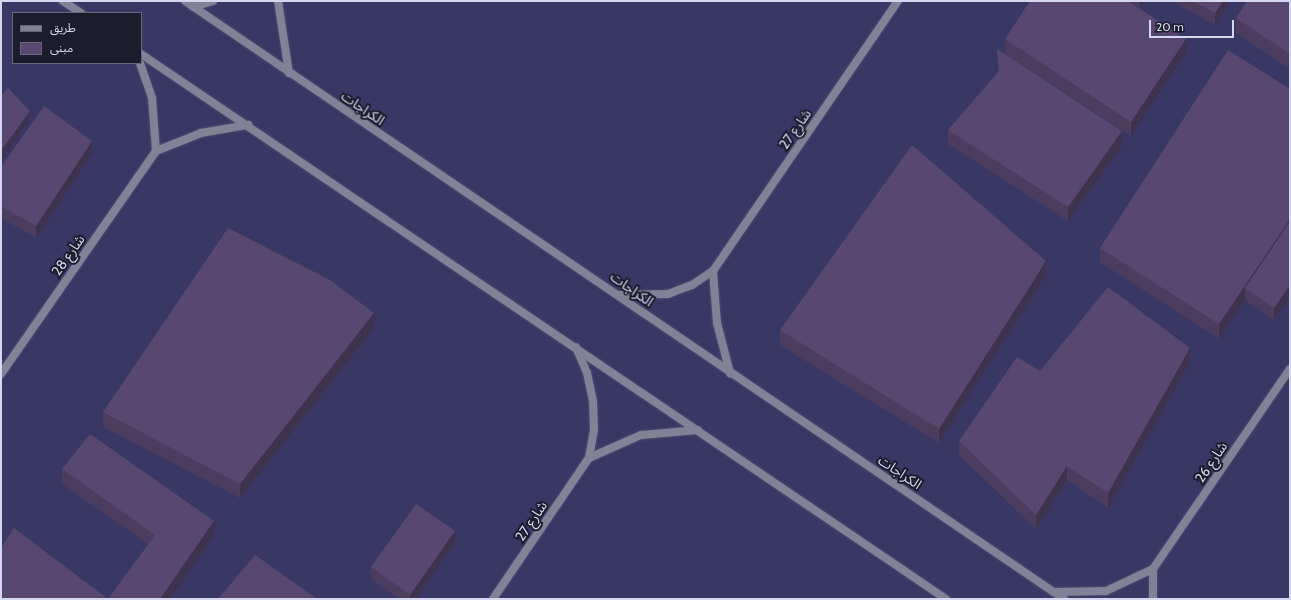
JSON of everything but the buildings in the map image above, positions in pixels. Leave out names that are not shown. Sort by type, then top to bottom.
[{"type":"street","points":[[63,1],[80,12]]},
{"type":"street","name":"الكراجات","points":[[185,1],[1064,599]]},
{"type":"street","points":[[194,7],[213,1]]},
{"type":"street","points":[[278,1],[289,73]]},
{"type":"street","name":"شارع 27","points":[[619,295],[668,294],[692,285],[713,271],[898,1]]},
{"type":"street","points":[[142,55],[576,347],[946,599]]},
{"type":"street","points":[[140,64],[152,98],[156,151],[201,133],[248,125]]},
{"type":"street","name":"شارع 28","points":[[1,374],[156,151]]},
{"type":"street","points":[[713,271],[717,323],[730,373]]},
{"type":"street","name":"شارع 27","points":[[494,599],[589,458],[593,401],[587,373],[576,347]]},
{"type":"street","name":"شارع 26","points":[[1153,569],[1290,369]]},
{"type":"street","points":[[589,458],[641,435],[698,430]]},
{"type":"street","points":[[1054,592],[1106,591],[1153,569],[1153,599]]},
{"type":"shaded area","points":[[1,1],[1290,1],[1290,599],[1,599]]}]
